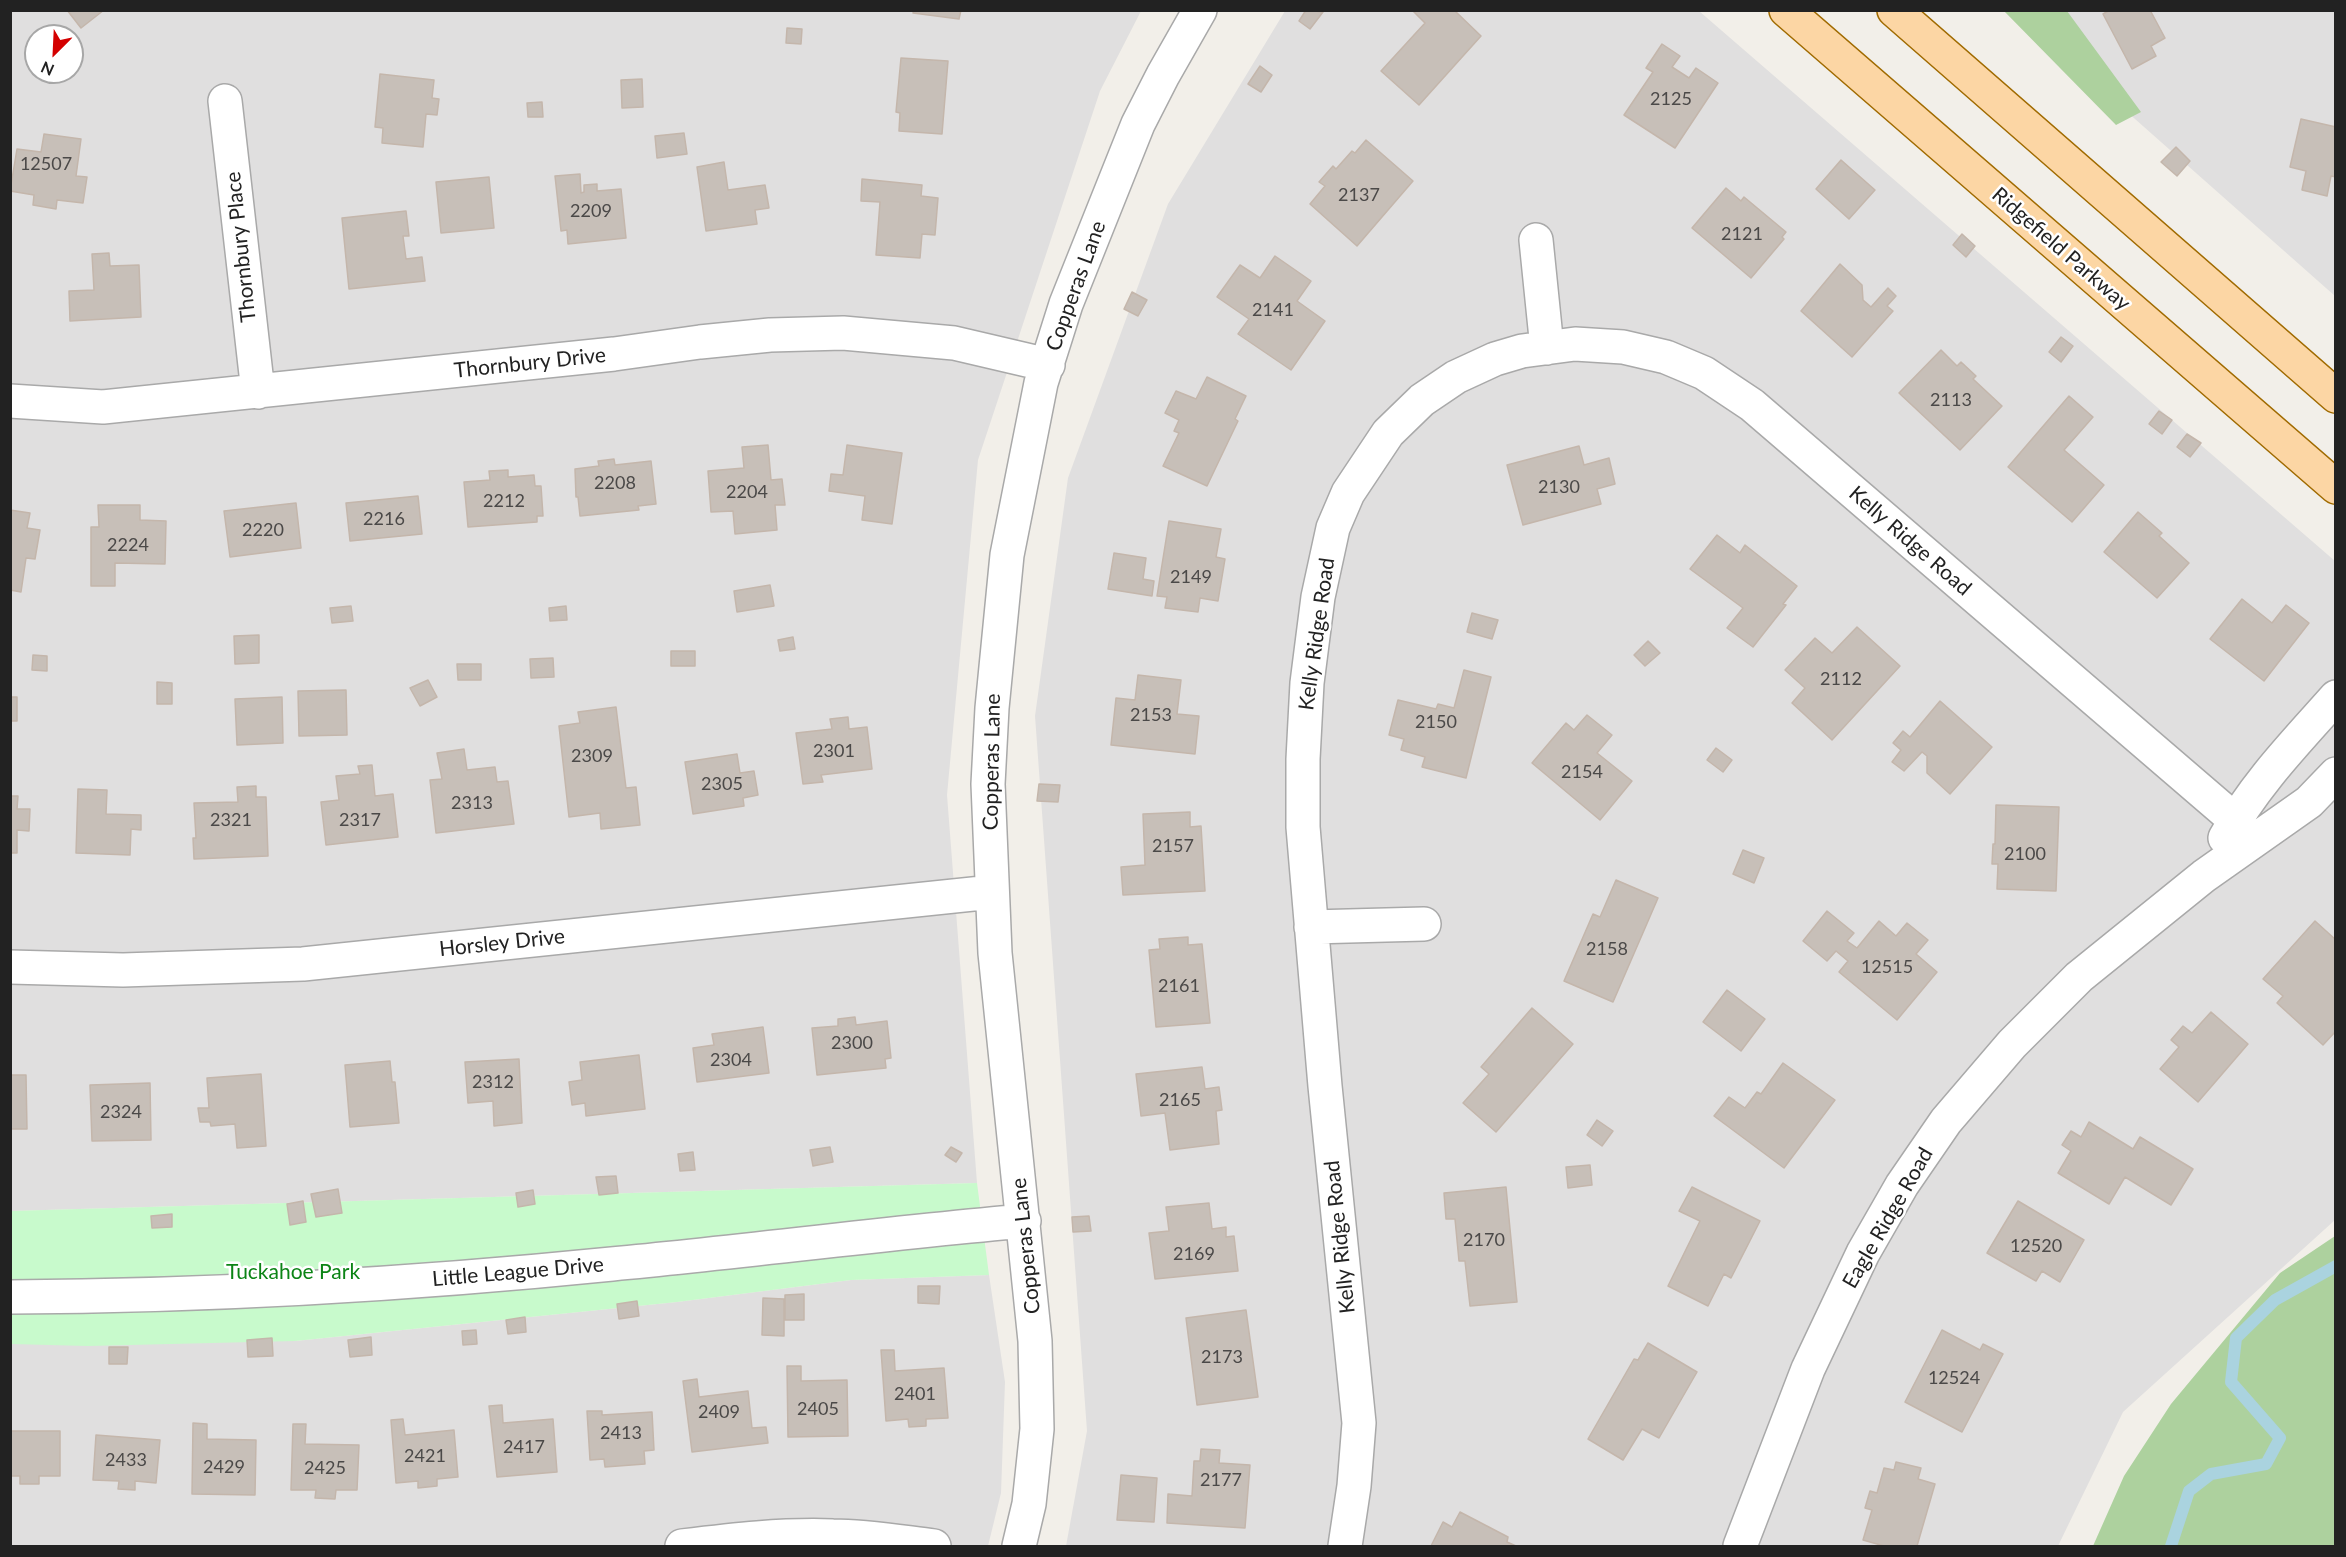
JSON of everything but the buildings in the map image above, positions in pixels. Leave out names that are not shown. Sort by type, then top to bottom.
[{"type":"main road","name":"Ridgefield Parkway","points":[[1786,10],[2336,487]]},
{"type":"main road","points":[[1894,10],[2336,396]]},
{"type":"street","name":"Copperas Lane","points":[[1019,1546],[1029,1504],[1037,1429],[1035,1341],[995,953],[992,892],[988,784],[1002,597],[1007,555],[1041,383],[1066,304],[1138,124],[1200,10]]},
{"type":"street","name":"Thornbury Place","points":[[225,101],[258,392]]},
{"type":"street","points":[[1536,240],[1547,348]]},
{"type":"street","name":"Thornbury Drive","points":[[10,401],[103,407],[602,356],[770,335],[843,333],[954,343],[1048,365]]},
{"type":"street","name":"Kelly Ridge Road","points":[[1345,1546],[1354,1486],[1359,1423],[1303,827],[1303,759],[1307,683],[1318,597],[1333,528],[1348,493],[1388,433],[1422,400],[1456,377],[1495,359],[1522,351],[1575,344],[1614,347],[1666,357],[1704,374],[1752,405],[2235,820]]},
{"type":"street","name":"Eagle Ridge Road","points":[[2204,876],[2235,820],[2273,768],[2336,698]]},
{"type":"street","name":"Eagle Ridge Road","points":[[1740,1546],[1808,1369],[1863,1253],[1902,1185],[1947,1121],[2012,1044],[2079,977],[2204,876],[2309,802],[2336,774]]},
{"type":"street","name":"Horsley Drive","points":[[10,967],[123,970],[303,964],[992,892]]},
{"type":"street","points":[[1311,927],[1424,924]]},
{"type":"street","name":"Little League Drive","points":[[10,1297],[106,1296],[331,1287],[610,1265],[1024,1221]]},
{"type":"street","points":[[682,1546],[747,1539],[833,1536],[934,1546]]},
{"type":"shaded area","points":[[10,11],[1141,11],[1100,91],[978,460],[947,795],[977,1183],[11,1211]]},
{"type":"shaded area","points":[[1285,11],[1699,11],[2335,561],[2335,1220],[2123,1412],[2058,1546],[1066,1546],[1087,1431],[1035,716],[1068,478],[1168,204]]},
{"type":"shaded area","points":[[2013,11],[2335,11],[2335,296]]},
{"type":"shaded area","points":[[989,1275],[1005,1382],[1001,1493],[988,1546],[11,1546],[11,1337],[295,1341],[677,1302],[851,1280]]},
{"type":"green space","points":[[2004,11],[2067,11],[2141,112],[2116,125]]},
{"type":"green space","name":"Tuckahoe Park","points":[[977,1183],[989,1275],[851,1280],[677,1302],[295,1341],[88,1346],[11,1344],[10,1211]]},
{"type":"green space","points":[[2335,1236],[2335,1546],[2093,1546],[2124,1476],[2171,1404],[2280,1273]]},
{"type":"waterway","points":[[2171,1546],[2189,1491],[2211,1474],[2266,1464],[2280,1438],[2231,1382],[2236,1338],[2275,1300],[2336,1266]]}]
